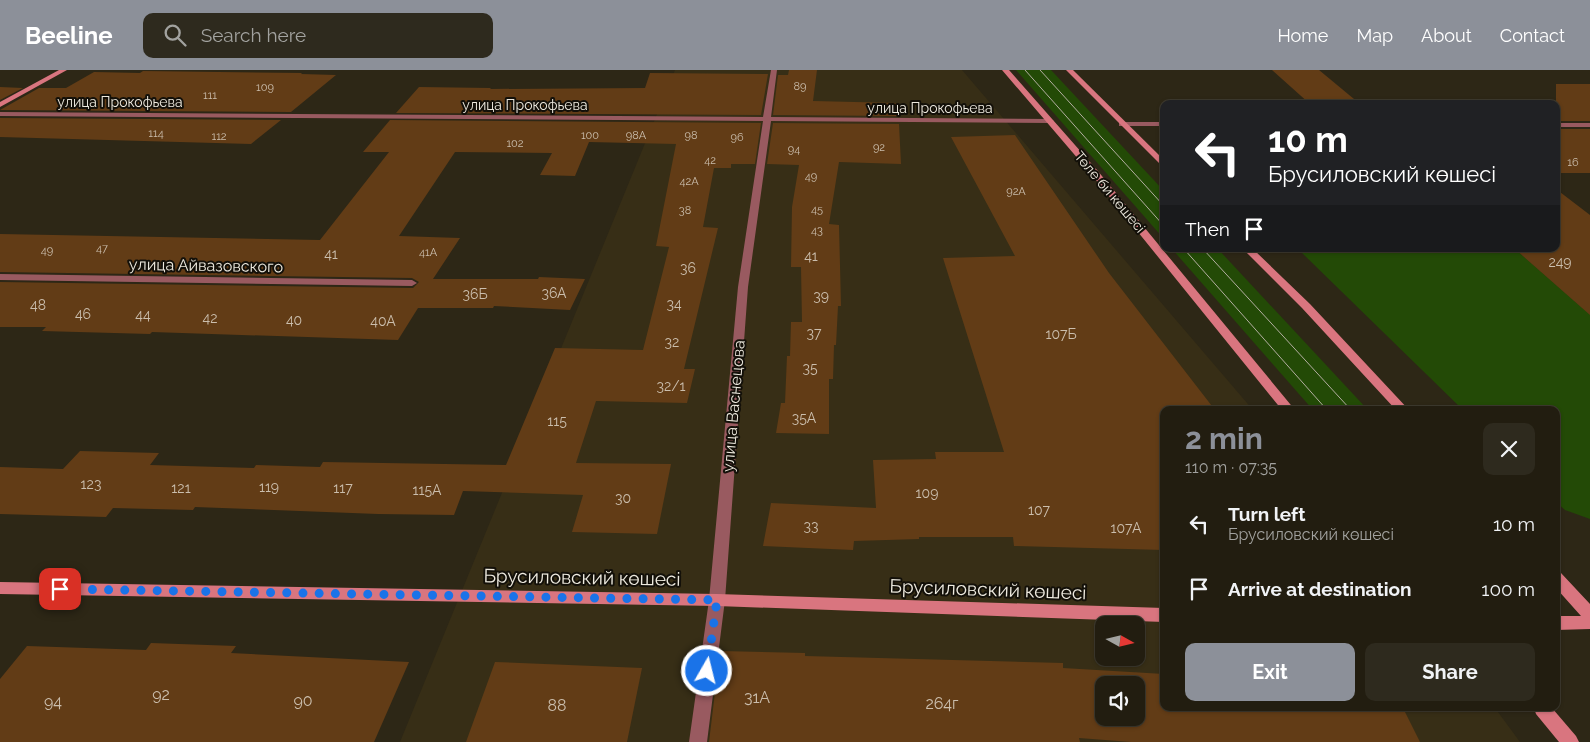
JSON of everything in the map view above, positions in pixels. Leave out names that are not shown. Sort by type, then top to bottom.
[{"type":"main road","points":[[0,105],[64,70]]},
{"type":"main road","name":"Төле би көшесі","points":[[1005,70],[1113,194],[1160,252]]},
{"type":"main road","points":[[1070,70],[1160,161]]},
{"type":"main road","name":"Төле би көшесі","points":[[1160,252],[1286,406]]},
{"type":"main road","points":[[1251,252],[1306,306],[1399,406]]},
{"type":"main road","points":[[1560,582],[1590,616]]},
{"type":"main road","name":"Брусиловский көшесі","points":[[0,588],[717,600],[1160,615]]},
{"type":"main road","points":[[1560,623],[1590,622]]},
{"type":"main road","points":[[1544,711],[1570,742]]},
{"type":"street","name":"улица Васнецова","points":[[698,742],[717,600],[743,287],[774,70]]},
{"type":"street","name":"улица Прокофьева","points":[[0,114],[1050,121]]},
{"type":"street","points":[[1122,124],[1160,124]]},
{"type":"street","points":[[1560,125],[1590,125]]},
{"type":"street","name":"улица Айвазовского","points":[[0,277],[412,283]]},
{"type":"shaded area","points":[[675,70],[962,70],[1250,406],[1160,406],[1160,711],[1497,711],[1520,742],[400,742]]},
{"type":"green space","points":[[1016,70],[1051,70],[1160,187],[1160,234]]},
{"type":"green space","points":[[1175,252],[1221,252],[1364,406],[1309,406]]},
{"type":"green space","points":[[1301,252],[1518,252],[1586,311],[1590,311],[1590,519],[1565,510],[1560,506],[1560,406],[1459,406]]},
{"type":"building","points":[[789,70],[817,70],[813,101],[897,103],[898,116],[773,115],[778,75],[788,75]]},
{"type":"building","points":[[1272,70],[1319,70],[1355,100],[1306,100]]},
{"type":"building","points":[[143,71],[336,75],[291,112],[0,110],[39,88],[66,88],[94,72],[140,73]]},
{"type":"building","points":[[650,73],[768,74],[761,115],[396,113],[419,87],[490,89],[645,88]]},
{"type":"building","points":[[1556,84],[1590,84],[1590,121],[1560,121],[1560,100],[1556,100]]},
{"type":"building","points":[[0,87],[23,88],[0,100]]},
{"type":"building","points":[[0,118],[281,120],[251,144],[0,137]]},
{"type":"building","points":[[390,120],[761,123],[755,164],[731,164],[731,168],[714,168],[703,227],[718,228],[684,369],[695,369],[687,403],[596,401],[576,463],[671,464],[657,534],[572,532],[583,495],[463,491],[454,515],[195,507],[193,510],[113,508],[106,517],[0,514],[0,467],[63,469],[80,451],[159,453],[150,465],[254,468],[256,465],[320,467],[323,462],[506,465],[555,348],[643,350],[669,247],[656,246],[676,144],[589,142],[575,176],[540,175],[552,153],[455,152],[399,236],[460,238],[433,279],[538,279],[539,277],[585,279],[570,310],[494,306],[493,308],[418,308],[398,340],[152,332],[150,334],[42,331],[46,327],[0,327],[0,282],[413,288],[419,282],[412,278],[0,272],[0,234],[320,240],[389,152],[363,152]]},
{"type":"building","points":[[773,123],[899,124],[901,164],[839,162],[829,224],[839,225],[841,306],[838,306],[833,379],[829,379],[829,434],[776,433],[781,403],[785,403],[787,356],[790,356],[791,322],[802,322],[801,267],[791,267],[792,207],[799,165],[767,164]]},
{"type":"building","points":[[1560,129],[1590,129],[1590,173],[1560,173]]},
{"type":"building","points":[[1015,135],[1109,273],[1212,406],[1160,406],[1160,550],[1014,546],[1013,537],[919,537],[919,539],[854,541],[853,550],[763,546],[771,503],[876,508],[873,460],[936,459],[935,452],[1004,452],[943,258],[1015,256],[951,137]]},
{"type":"building","points":[[1560,192],[1590,215],[1590,315],[1518,252],[1560,252]]},
{"type":"building","points":[[151,643],[236,646],[231,653],[409,662],[374,742],[0,742],[0,679],[27,646],[146,650]]},
{"type":"building","points":[[720,651],[805,653],[805,656],[1063,663],[1063,668],[1160,674],[1160,711],[1404,711],[1420,742],[1131,742],[1079,738],[1080,742],[709,742]]},
{"type":"building","points":[[495,662],[642,668],[627,742],[466,742]]},
{"type":"tram line","points":[[1025,70],[1160,222]]},
{"type":"tram line","points":[[1040,70],[1160,202]]},
{"type":"tram line","points":[[1187,252],[1323,406]]},
{"type":"tram line","points":[[1206,252],[1347,406]]},
{"type":"route","points":[[60,589],[717,600],[707,671]]}]
